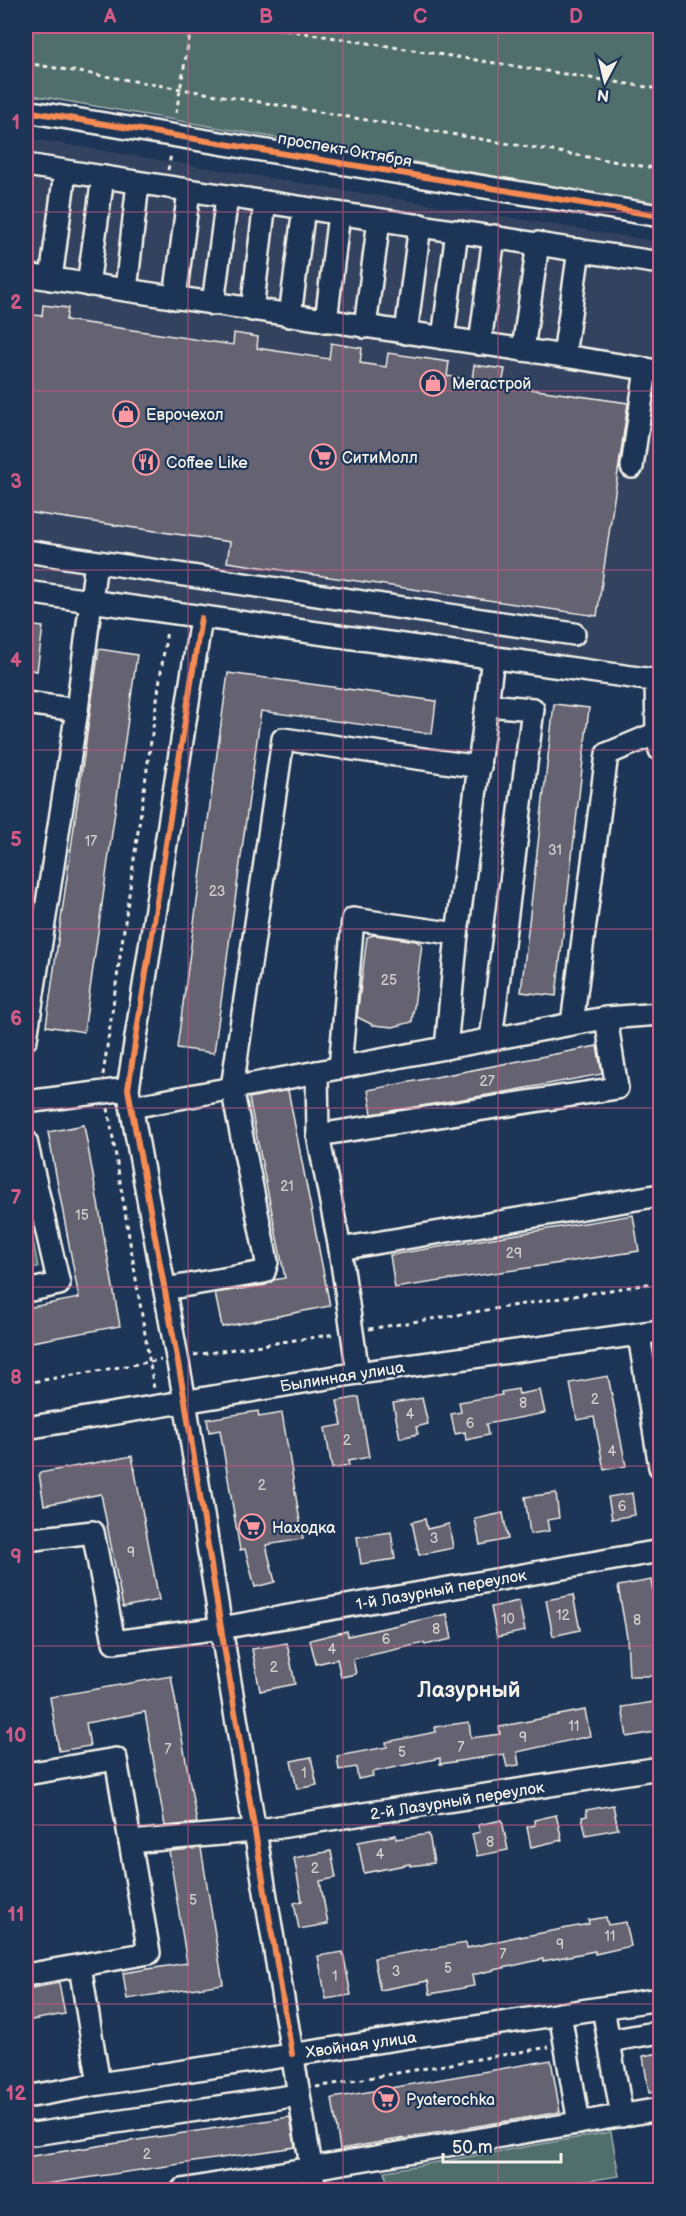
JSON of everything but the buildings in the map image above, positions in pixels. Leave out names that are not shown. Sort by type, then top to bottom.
[{"type":"street","name":"проспект Октября","points":[[26,111],[660,216]]},
{"type":"street","points":[[26,169],[65,171],[660,263]]},
{"type":"street","points":[[51,279],[65,171]]},
{"type":"street","points":[[88,285],[103,177]]},
{"type":"street","points":[[126,290],[138,183]]},
{"type":"street","points":[[176,298],[189,191]]},
{"type":"street","points":[[213,304],[226,197]]},
{"type":"street","points":[[252,310],[265,202]]},
{"type":"street","points":[[290,316],[304,208]]},
{"type":"street","points":[[326,321],[339,214]]},
{"type":"street","points":[[365,327],[379,220]]},
{"type":"street","points":[[406,333],[420,225]]},
{"type":"street","points":[[443,338],[457,231]]},
{"type":"street","points":[[480,344],[494,236]]},
{"type":"street","points":[[523,350],[538,243]]},
{"type":"street","points":[[564,356],[579,250]]},
{"type":"street","points":[[26,275],[653,370],[632,467]]},
{"type":"street","points":[[26,551],[574,634]]},
{"type":"street","points":[[26,1039],[78,710],[96,562]]},
{"type":"street","points":[[26,592],[658,681],[659,742],[607,754],[572,1024]]},
{"type":"street","points":[[201,618],[130,1098],[185,1401],[254,1831],[315,2190]]},
{"type":"street","points":[[446,1048],[493,658]]},
{"type":"street","points":[[26,703],[78,710]]},
{"type":"street","points":[[487,705],[533,709],[491,1039]]},
{"type":"street","points":[[165,1289],[264,1272],[267,1262],[232,1088],[283,739],[480,767]]},
{"type":"street","points":[[340,1068],[353,920],[458,934]]},
{"type":"street","points":[[26,1102],[130,1098],[232,1088],[606,1018],[660,1014]]},
{"type":"street","points":[[318,1136],[617,1088],[606,1018]]},
{"type":"street","points":[[317,1072],[318,1136],[340,1249],[358,1373]]},
{"type":"street","points":[[26,1141],[59,1284],[26,1291]]},
{"type":"street","points":[[340,1249],[660,1195]]},
{"type":"street","name":"Былинная улица","points":[[26,1428],[358,1373],[660,1331]]},
{"type":"street","points":[[639,1335],[660,1467]]},
{"type":"street","name":"1-й Лазурный переулок","points":[[26,1540],[93,1532],[114,1642],[221,1628],[660,1551]]},
{"type":"street","points":[[26,1774],[116,1759],[149,1953],[26,1975]]},
{"type":"street","name":"2-й Лазурный переулок","points":[[130,1842],[254,1831],[660,1768]]},
{"type":"street","points":[[80,1966],[99,2084]]},
{"type":"street","name":"Хвойная улица","points":[[26,2097],[292,2054],[660,1999]]},
{"type":"street","points":[[603,2008],[622,2116]]},
{"type":"street","points":[[560,2014],[579,2123]]},
{"type":"street","points":[[609,2041],[660,2032]]},
{"type":"street","points":[[26,2132],[34,2134],[298,2092]]},
{"type":"street","points":[[182,2190],[660,2109]]},
{"type":"path","points":[[180,26],[190,33],[203,32],[209,26]]},
{"type":"path","points":[[260,26],[660,89]]},
{"type":"path","points":[[176,113],[190,33]]},
{"type":"path","points":[[26,63],[660,169]]},
{"type":"path","points":[[168,170],[171,153]]},
{"type":"path","points":[[298,2092],[566,2044]]},
{"type":"shaded area","points":[[26,138],[660,242],[660,672],[26,583]]},
{"type":"green space","points":[[26,26],[660,26],[660,205],[26,94]]},
{"type":"green space","points":[[26,1204],[38,1267],[26,1270]]},
{"type":"green space","points":[[611,2132],[619,2176],[531,2190],[388,2190],[385,2171]]},
{"type":"cycle path","points":[[26,111],[660,216]]},
{"type":"cycle path","points":[[201,618],[128,1089],[185,1401],[292,2054]]},
{"type":"place","name":"Мегастрой","points":[[433,383]]},
{"type":"place","name":"Еврочехол","points":[[126,414]]},
{"type":"place","name":"СитиМолл","points":[[323,457]]},
{"type":"place","name":"Coffee Like","points":[[146,462]]},
{"type":"place","name":"Находка","points":[[252,1527]]},
{"type":"place","name":"Pyaterochka","points":[[386,2099]]},
{"type":"district","name":"Лазурный","points":[[469,1689]]}]
